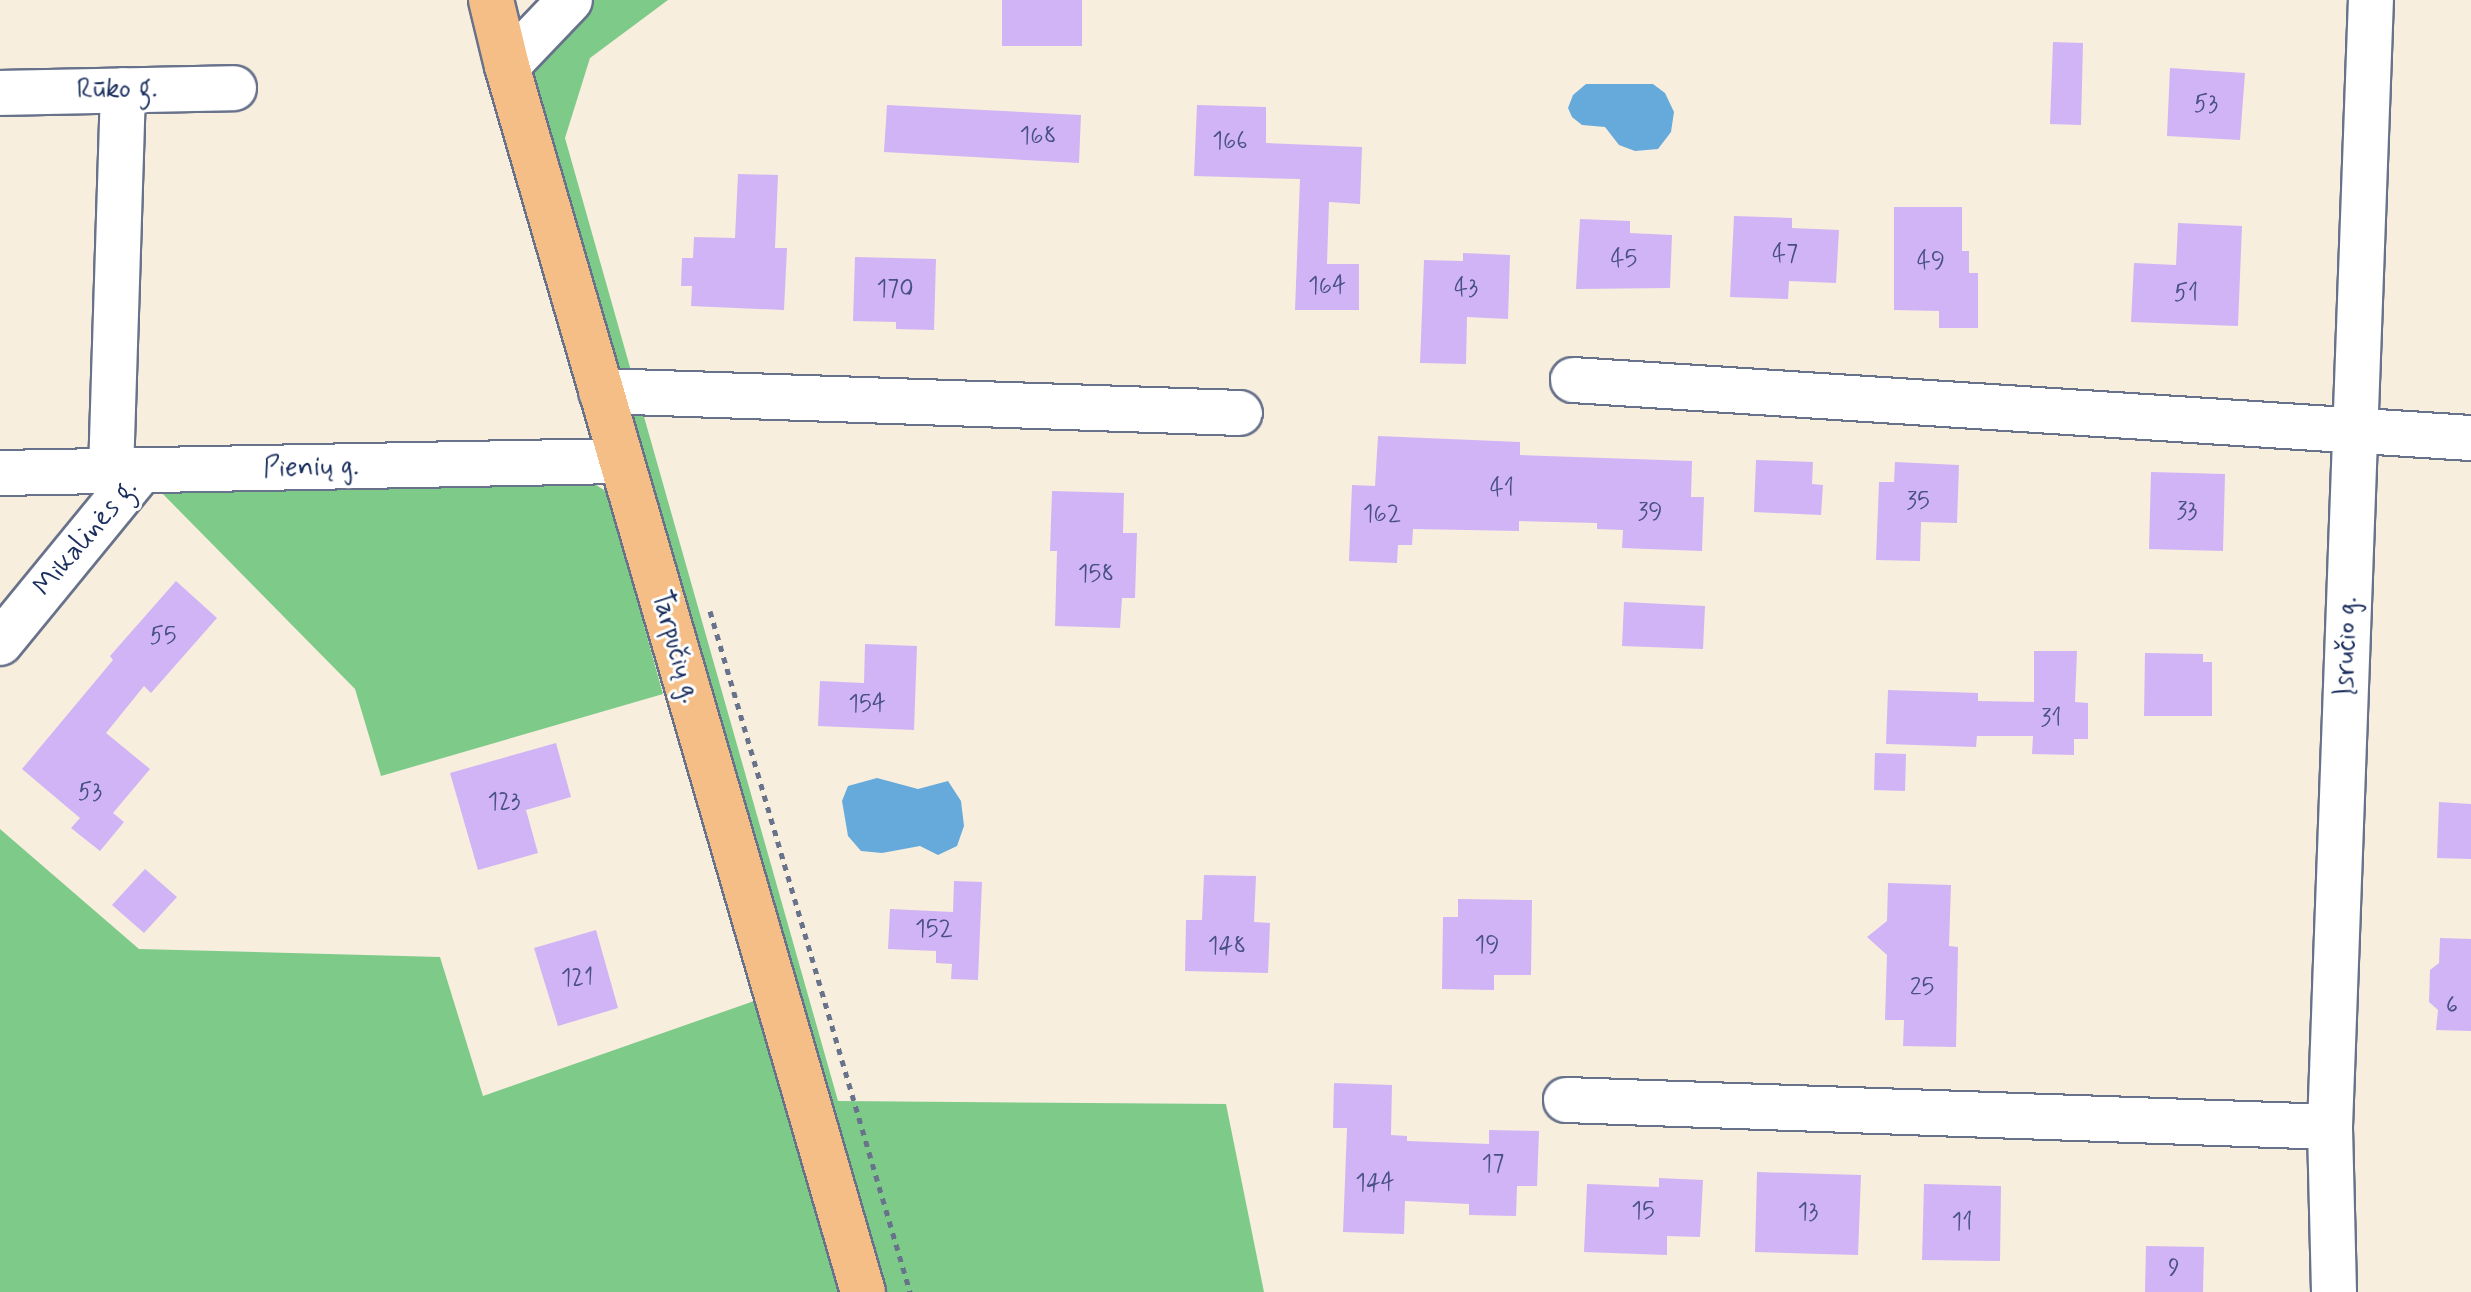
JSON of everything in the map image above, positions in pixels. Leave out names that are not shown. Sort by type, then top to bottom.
[{"type":"main road","name":"Tarpučių g.","points":[[491,0],[507,66],[863,1292]]},
{"type":"street","points":[[507,66],[570,0]]},
{"type":"street","name":"Įsručio g.","points":[[2334,1292],[2330,1127],[2371,0]]},
{"type":"street","name":"Rūko g.","points":[[0,93],[234,88]]},
{"type":"street","points":[[123,90],[126,472]]},
{"type":"street","points":[[1573,380],[2471,438]]},
{"type":"street","points":[[601,391],[1240,413]]},
{"type":"street","name":"Pienių g.","points":[[0,473],[621,461]]},
{"type":"street","name":"Mikalinės g.","points":[[0,643],[126,472]]},
{"type":"street","points":[[1566,1100],[2330,1127]]},
{"type":"green space","points":[[570,0],[668,0],[590,58],[565,138],[838,1101],[1226,1104],[1264,1292],[0,1292],[0,829],[139,949],[440,957],[483,1096],[757,1000],[507,66]]},
{"type":"green space","points":[[573,470],[607,492],[663,694],[381,776],[355,689],[157,488]]},
{"type":"water","points":[[1586,84],[1653,84],[1665,93],[1674,112],[1671,132],[1658,149],[1635,151],[1619,145],[1605,127],[1582,125],[1572,117],[1568,108],[1573,95]]},
{"type":"water","points":[[877,778],[918,789],[948,781],[961,801],[964,826],[957,846],[938,855],[920,846],[882,853],[861,851],[848,836],[842,801],[848,786]]},
{"type":"building","points":[[1002,0],[1082,0],[1082,46],[1002,46]]},
{"type":"building","points":[[2053,42],[2083,43],[2081,125],[2050,124]]},
{"type":"building","points":[[2170,68],[2245,73],[2240,140],[2167,136]]},
{"type":"building","points":[[887,105],[1081,115],[1079,163],[884,152]]},
{"type":"building","points":[[1197,105],[1266,107],[1266,143],[1362,147],[1360,204],[1329,202],[1327,264],[1359,264],[1359,310],[1295,310],[1300,179],[1194,176]]},
{"type":"building","points":[[738,174],[778,175],[775,248],[787,248],[784,310],[691,306],[692,286],[681,286],[682,258],[693,258],[694,237],[735,238]]},
{"type":"building","points":[[1894,207],[1962,207],[1962,251],[1969,251],[1969,273],[1978,273],[1978,328],[1939,328],[1939,311],[1894,310]]},
{"type":"building","points":[[1734,216],[1792,218],[1792,228],[1839,230],[1836,283],[1789,281],[1788,299],[1730,297]]},
{"type":"building","points":[[1580,219],[1630,221],[1630,233],[1672,235],[1670,288],[1576,289]]},
{"type":"building","points":[[2178,223],[2242,226],[2238,326],[2131,322],[2134,263],[2176,265]]},
{"type":"building","points":[[1463,253],[1510,255],[1508,319],[1467,317],[1466,364],[1420,363],[1424,260],[1463,261]]},
{"type":"building","points":[[855,257],[936,259],[934,330],[896,329],[896,322],[853,321]]},
{"type":"building","points":[[1378,436],[1520,442],[1520,455],[1692,461],[1691,497],[1704,497],[1702,551],[1622,548],[1623,530],[1597,529],[1597,523],[1519,521],[1519,531],[1413,529],[1412,545],[1398,545],[1397,563],[1349,561],[1352,485],[1375,486]]},
{"type":"building","points":[[1756,460],[1813,462],[1812,484],[1823,485],[1821,515],[1754,512]]},
{"type":"building","points":[[1895,462],[1959,465],[1957,523],[1921,522],[1920,561],[1876,560],[1879,482],[1894,482]]},
{"type":"building","points":[[2151,472],[2225,474],[2223,551],[2149,549]]},
{"type":"building","points":[[1052,491],[1124,493],[1123,533],[1137,533],[1135,598],[1122,598],[1120,628],[1055,626],[1057,551],[1050,551]]},
{"type":"building","points":[[176,581],[217,618],[151,693],[144,686],[106,733],[150,769],[113,813],[124,822],[100,851],[71,828],[80,818],[22,769],[113,660],[110,656]]},
{"type":"building","points":[[1624,602],[1705,606],[1703,649],[1622,646]]},
{"type":"building","points":[[865,644],[917,646],[914,730],[818,726],[820,681],[864,683]]},
{"type":"building","points":[[2034,651],[2077,651],[2075,702],[2088,703],[2088,739],[2074,739],[2074,755],[2032,754],[2033,736],[1977,736],[1976,747],[1886,744],[1888,690],[1978,693],[1978,701],[2034,702]]},
{"type":"building","points":[[2145,653],[2203,654],[2203,662],[2212,662],[2212,716],[2144,716]]},
{"type":"building","points":[[556,743],[571,797],[526,810],[538,853],[478,870],[450,773]]},
{"type":"building","points":[[1875,753],[1906,754],[1905,791],[1874,790]]},
{"type":"building","points":[[2439,802],[2471,804],[2471,859],[2437,858]]},
{"type":"building","points":[[145,869],[177,897],[144,933],[112,905]]},
{"type":"building","points":[[1204,875],[1256,876],[1254,922],[1270,923],[1268,973],[1185,971],[1186,920],[1202,920]]},
{"type":"building","points":[[954,881],[982,882],[978,980],[951,979],[952,964],[936,963],[936,951],[888,949],[890,909],[953,912]]},
{"type":"building","points":[[1888,883],[1951,885],[1949,946],[1958,947],[1956,1047],[1903,1046],[1904,1020],[1885,1020],[1887,955],[1867,937],[1887,921]]},
{"type":"building","points":[[1458,899],[1532,900],[1531,975],[1494,975],[1494,990],[1442,989],[1443,917],[1458,917]]},
{"type":"building","points":[[596,930],[618,1008],[558,1026],[534,948]]},
{"type":"building","points":[[2440,938],[2471,939],[2471,1031],[2436,1030],[2438,1010],[2429,1002],[2430,970],[2439,963]]},
{"type":"building","points":[[1334,1083],[1392,1085],[1391,1135],[1407,1136],[1407,1141],[1489,1144],[1489,1130],[1539,1131],[1537,1186],[1517,1186],[1516,1216],[1469,1215],[1469,1204],[1405,1201],[1404,1234],[1343,1232],[1347,1128],[1333,1128]]},
{"type":"building","points":[[1757,1172],[1861,1175],[1858,1255],[1755,1252]]},
{"type":"building","points":[[1659,1178],[1703,1180],[1700,1237],[1667,1236],[1667,1255],[1584,1252],[1587,1184],[1659,1187]]},
{"type":"building","points":[[1924,1184],[2001,1186],[2000,1261],[1922,1260]]},
{"type":"building","points":[[2146,1246],[2204,1247],[2203,1292],[2145,1292]]}]
